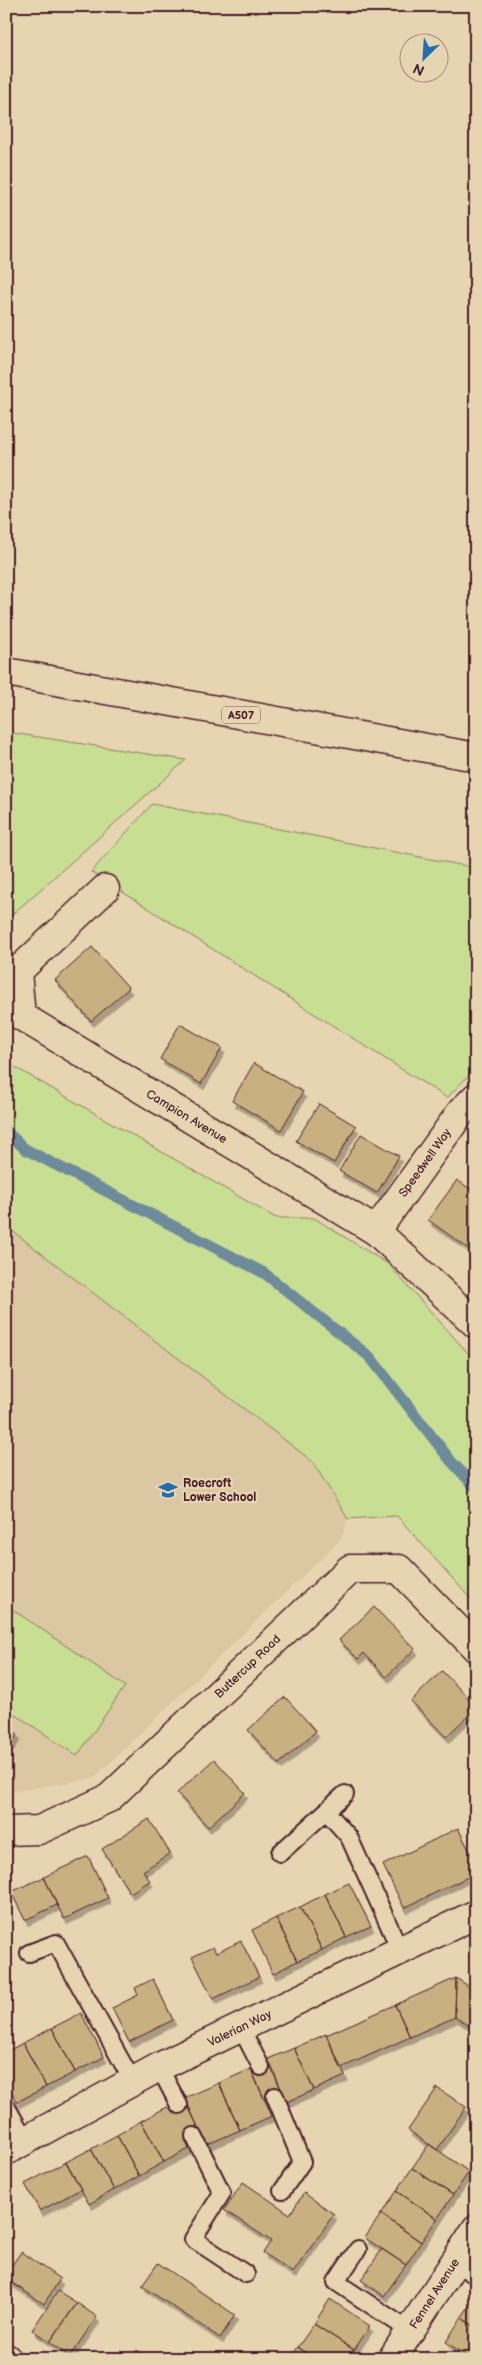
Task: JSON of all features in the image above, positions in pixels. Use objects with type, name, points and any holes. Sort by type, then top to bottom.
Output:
[{"type":"street","name":"A507","points":[[6,672],[476,757]]},
{"type":"street","name":"Campion Avenue","points":[[105,889],[17,972],[21,1016],[376,1231],[476,1324]]},
{"type":"street","name":"Speedwell Way","points":[[376,1231],[461,1112],[476,1097]]},
{"type":"street","name":"Buttercup Road","points":[[6,1831],[39,1830],[109,1798],[350,1569],[399,1569],[476,1648]]},
{"type":"street","name":"Valerian Way","points":[[16,2146],[159,2067],[476,1914]]},
{"type":"street","name":"Fennel Avenue","points":[[392,2359],[410,2331],[465,2269],[476,2229]]},
{"type":"lane","points":[[280,1852],[345,1794]]},
{"type":"lane","points":[[327,1812],[349,1837],[400,1950]]},
{"type":"lane","points":[[29,1954],[56,1943],[133,2082]]},
{"type":"lane","points":[[242,2028],[261,2067]]},
{"type":"lane","points":[[159,2067],[179,2105]]},
{"type":"lane","points":[[275,2096],[302,2162],[282,2191]]},
{"type":"lane","points":[[6,2106],[16,2146]]},
{"type":"lane","points":[[194,2136],[222,2194],[192,2239],[246,2274]]},
{"type":"lane","points":[[358,2249],[336,2282],[410,2331]]},
{"type":"shaded area","name":"Roecroft Lower School","points":[[6,1226],[312,1461],[348,1519],[341,1539],[94,1778],[10,1792],[6,1791]]},
{"type":"green space","points":[[6,732],[186,760],[6,920]]},
{"type":"green space","points":[[152,804],[476,868],[476,1068],[447,1098],[91,872]]},
{"type":"green space","points":[[6,1062],[276,1218],[314,1218],[388,1264],[476,1362],[476,1605],[397,1516],[348,1519],[312,1461],[6,1226]]},
{"type":"green space","points":[[6,1605],[125,1686],[77,1756],[6,1708]]},
{"type":"building","points":[[92,947],[129,988],[91,1021],[55,980]]},
{"type":"building","points":[[180,1024],[222,1048],[201,1084],[160,1059]]},
{"type":"building","points":[[254,1063],[303,1092],[281,1130],[232,1101]]},
{"type":"building","points":[[319,1104],[356,1126],[334,1163],[296,1141]]},
{"type":"building","points":[[361,1134],[399,1156],[377,1193],[339,1171]]},
{"type":"building","points":[[457,1180],[476,1193],[476,1240],[469,1249],[428,1220]]},
{"type":"building","points":[[476,1272],[476,1287],[469,1279]]},
{"type":"building","points":[[374,1607],[415,1649],[386,1677],[364,1653],[358,1659],[339,1640]]},
{"type":"building","points":[[442,1671],[476,1706],[446,1737],[411,1701]]},
{"type":"building","points":[[285,1697],[316,1731],[279,1764],[248,1730]]},
{"type":"building","points":[[6,1726],[18,1734],[6,1751]]},
{"type":"building","points":[[214,1759],[245,1793],[208,1827],[177,1793]]},
{"type":"building","points":[[149,1819],[170,1853],[143,1871],[150,1881],[130,1893],[102,1849]]},
{"type":"building","points":[[458,1828],[476,1864],[476,1873],[404,1908],[383,1865]]},
{"type":"building","points":[[88,1856],[108,1898],[64,1919],[44,1877]]},
{"type":"building","points":[[44,1877],[57,1905],[25,1920],[11,1892]]},
{"type":"building","points":[[349,1883],[371,1926],[346,1937],[325,1894]]},
{"type":"building","points":[[325,1894],[346,1937],[322,1950],[300,1907]]},
{"type":"building","points":[[300,1907],[322,1950],[297,1961],[276,1918]]},
{"type":"building","points":[[276,1918],[297,1961],[273,1974],[252,1930]]},
{"type":"building","points":[[241,1941],[259,1977],[213,1999],[192,1957],[213,1947],[216,1953]]},
{"type":"building","points":[[456,1978],[476,1991],[476,2031],[455,2017]]},
{"type":"building","points":[[456,1978],[455,2017],[410,2037],[395,2005]]},
{"type":"building","points":[[153,1979],[173,2020],[129,2042],[112,2008],[138,1995],[135,1988]]},
{"type":"building","points":[[395,2005],[410,2037],[341,2068],[326,2035]]},
{"type":"building","points":[[81,2013],[104,2057],[75,2072],[52,2028]]},
{"type":"building","points":[[52,2028],[75,2072],[46,2087],[23,2043]]},
{"type":"building","points":[[326,2034],[345,2076],[314,2090],[294,2048]]},
{"type":"building","points":[[23,2043],[46,2087],[17,2102],[6,2081],[6,2052]]},
{"type":"building","points":[[294,2048],[314,2090],[287,2102],[268,2059]]},
{"type":"building","points":[[269,2064],[283,2093],[265,2101],[252,2072]]},
{"type":"building","points":[[251,2069],[272,2116],[240,2130],[219,2083]]},
{"type":"building","points":[[219,2083],[240,2130],[206,2145],[185,2098]]},
{"type":"building","points":[[437,2088],[466,2107],[437,2150],[408,2130]]},
{"type":"building","points":[[186,2102],[201,2133],[185,2140],[189,2149],[164,2162],[141,2121],[167,2107],[169,2109]]},
{"type":"building","points":[[141,2121],[164,2162],[139,2176],[117,2135]]},
{"type":"building","points":[[117,2135],[139,2176],[114,2190],[91,2149]]},
{"type":"building","points":[[429,2144],[469,2172],[453,2195],[412,2168]]},
{"type":"building","points":[[91,2149],[114,2190],[89,2204],[66,2162]]},
{"type":"building","points":[[66,2162],[81,2189],[40,2211],[25,2184]]},
{"type":"building","points":[[412,2168],[453,2195],[437,2219],[397,2191]]},
{"type":"building","points":[[243,2182],[290,2214],[304,2193],[334,2214],[293,2273],[263,2253],[271,2241],[224,2210]]},
{"type":"building","points":[[397,2191],[437,2219],[421,2242],[381,2214]]},
{"type":"building","points":[[381,2214],[421,2242],[406,2265],[365,2238]]},
{"type":"building","points":[[382,2249],[406,2265],[384,2296],[361,2280]]},
{"type":"building","points":[[21,2252],[60,2279],[44,2304],[6,2279],[6,2274]]},
{"type":"building","points":[[158,2263],[235,2315],[220,2338],[142,2286]]},
{"type":"building","points":[[58,2291],[77,2303],[50,2342],[32,2330]]},
{"type":"building","points":[[476,2296],[476,2327],[461,2318]]},
{"type":"building","points":[[330,2299],[370,2326],[354,2350],[314,2324]]},
{"type":"building","points":[[77,2303],[97,2317],[70,2356],[50,2342]]},
{"type":"building","points":[[461,2318],[476,2327],[476,2359],[471,2359],[446,2342]]},
{"type":"building","points":[[314,2324],[354,2350],[348,2359],[315,2359],[298,2347]]},
{"type":"building","points":[[298,2347],[315,2359],[290,2359]]},
{"type":"building","points":[[137,2350],[150,2359],[131,2359]]},
{"type":"waterway","points":[[6,1131],[25,1149],[264,1273],[370,1357],[451,1461],[476,1488]]},
{"type":"place","name":"Roecroft Lower School","points":[[168,1490]]}]
